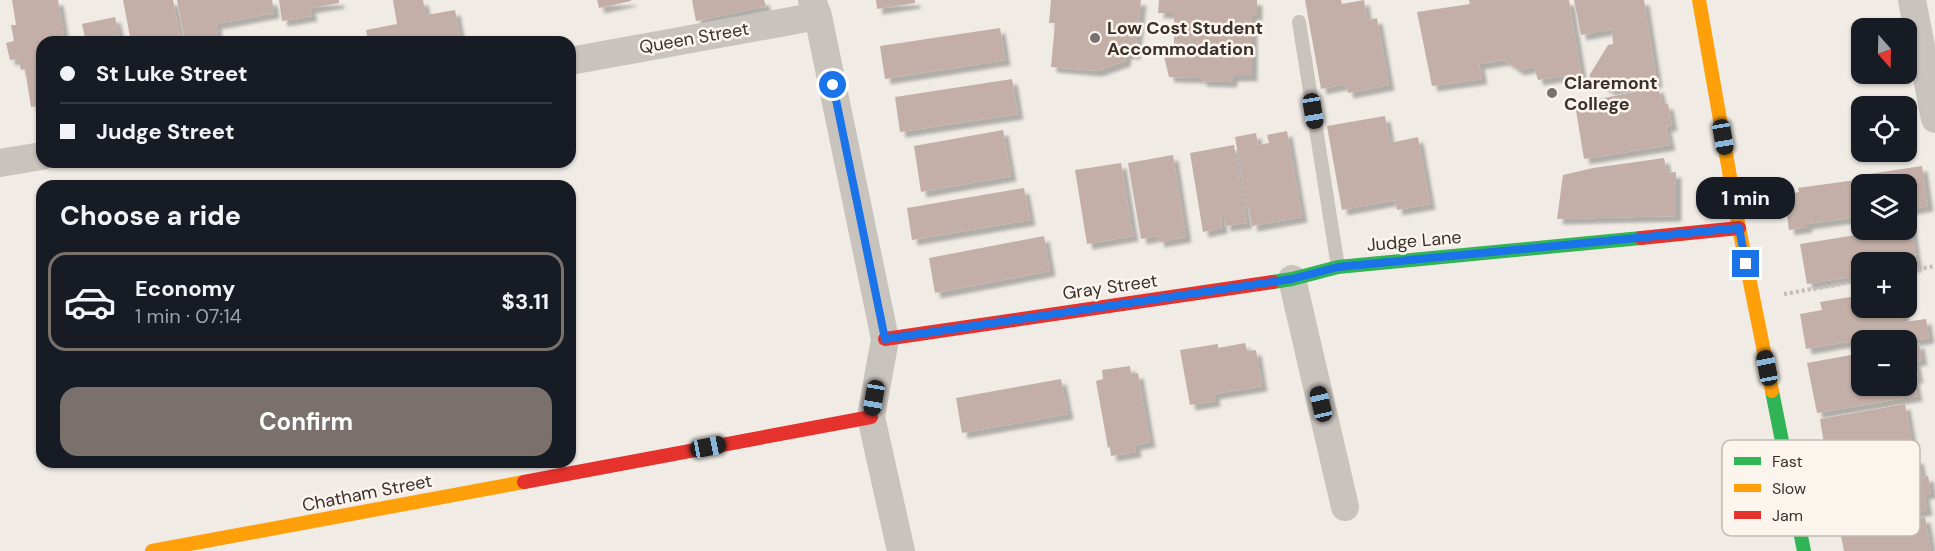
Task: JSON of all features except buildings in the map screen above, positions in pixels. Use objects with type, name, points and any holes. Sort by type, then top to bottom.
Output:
[{"type":"street","points":[[1699,0],[1739,228],[1782,440]]},
{"type":"street","points":[[1912,0],[1935,119]]},
{"type":"street","points":[[815,8],[885,339],[871,417],[901,551]]},
{"type":"street","name":"Queen Street","points":[[576,60],[815,8]]},
{"type":"street","points":[[0,164],[36,157]]},
{"type":"street","name":"Judge Lane","points":[[1338,267],[1739,228]]},
{"type":"street","name":"Gray Street","points":[[885,339],[1292,279],[1338,267]]},
{"type":"street","points":[[1292,279],[1345,507]]},
{"type":"street","name":"Chatham Street","points":[[152,551],[871,417]]},
{"type":"street","points":[[1801,536],[1804,551]]},
{"type":"lane","points":[[1299,22],[1338,267]]},
{"type":"path","points":[[1917,269],[1935,266]]},
{"type":"path","points":[[1754,300],[1851,282]]},
{"type":"traffic: fast","points":[[1273,282],[1338,267],[1641,238]]},
{"type":"traffic: fast","points":[[1772,391],[1782,440]]},
{"type":"traffic: fast","points":[[1801,536],[1804,551]]},
{"type":"traffic: slow","points":[[1699,0],[1739,228],[1772,391]]},
{"type":"traffic: slow","points":[[152,551],[524,482]]},
{"type":"traffic: jam","points":[[1641,238],[1739,228]]},
{"type":"traffic: jam","points":[[885,339],[1273,282]]},
{"type":"traffic: jam","points":[[524,482],[871,417]]},
{"type":"place","name":"Low Cost Student Accommodation","points":[[1095,38]]},
{"type":"place","name":"Claremont College","points":[[1552,93]]},
{"type":"route","points":[[833,85],[885,339],[1292,279],[1338,267],[1739,228],[1746,264]]}]
